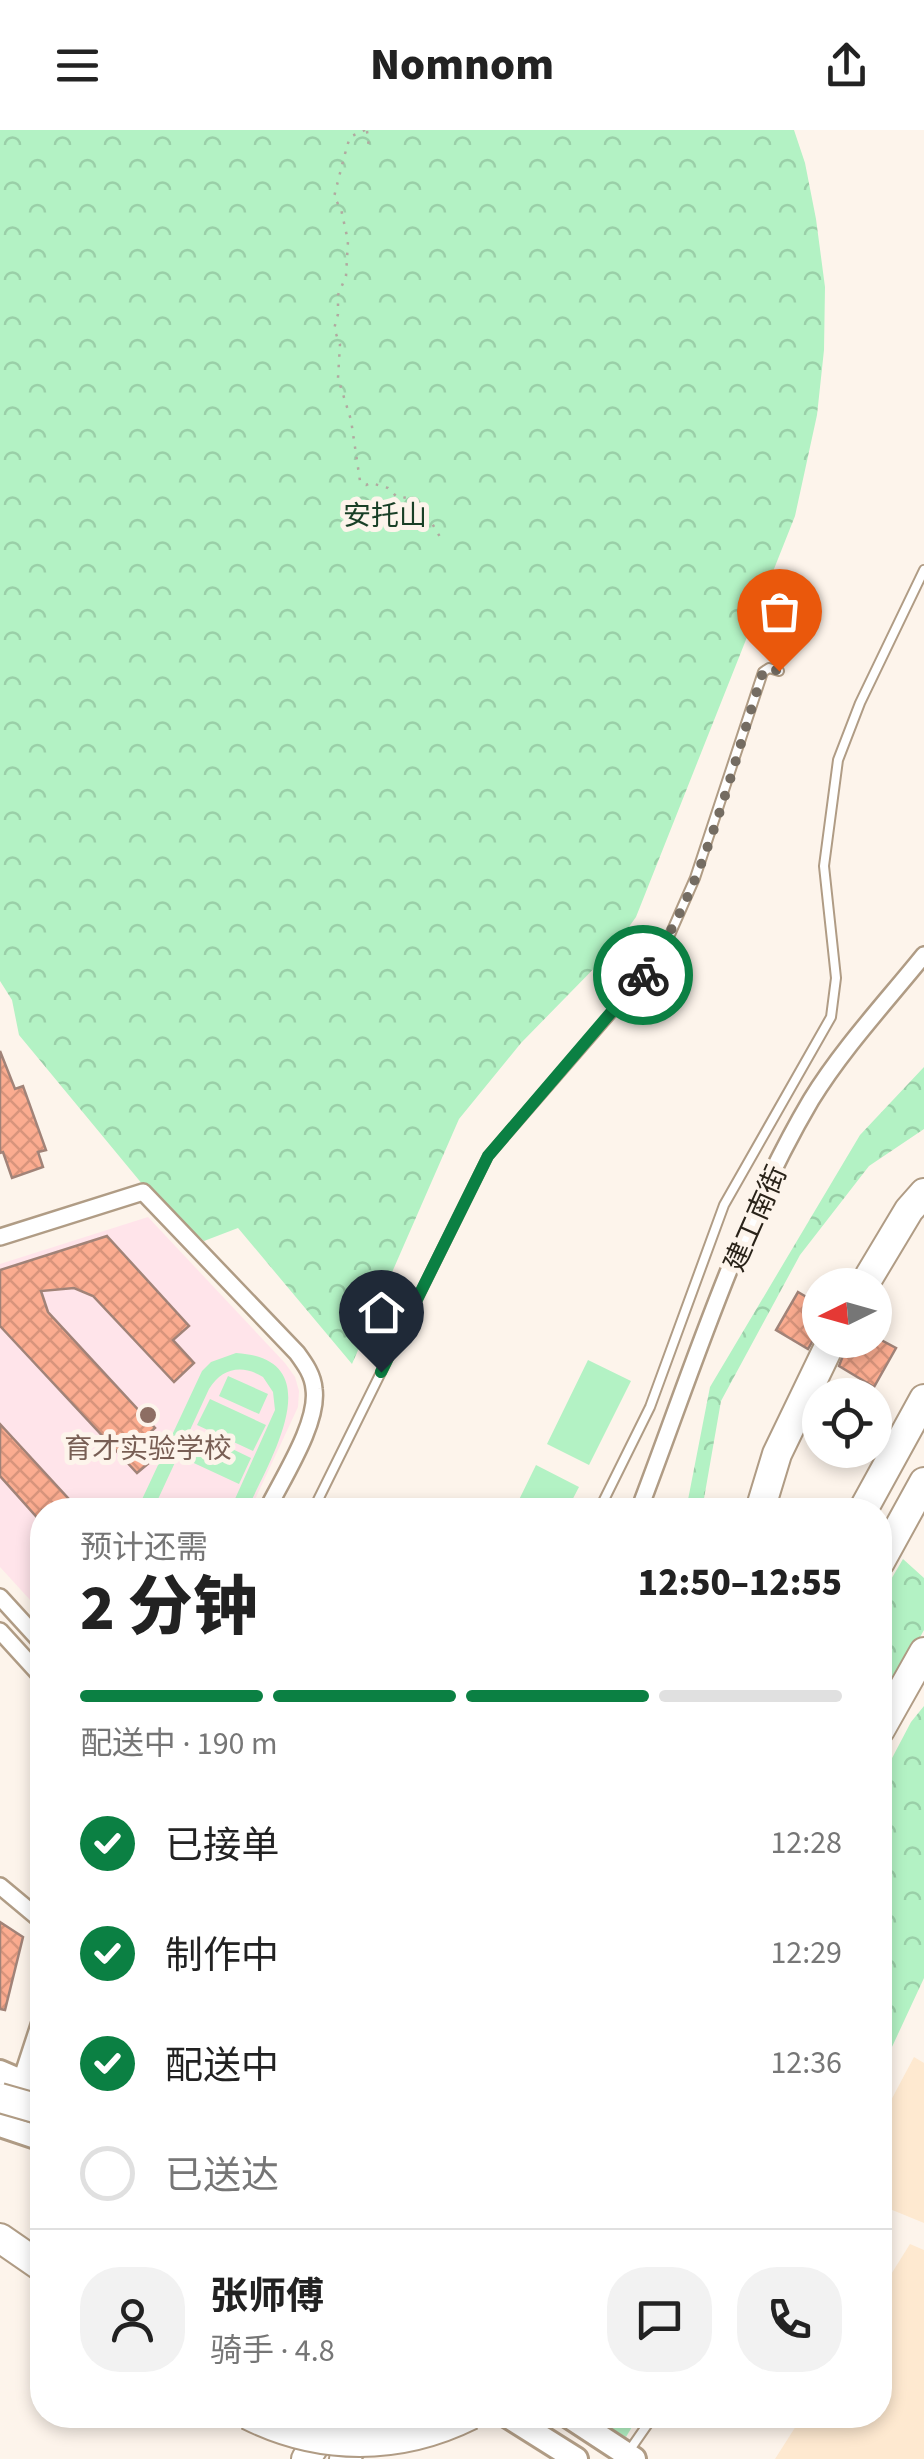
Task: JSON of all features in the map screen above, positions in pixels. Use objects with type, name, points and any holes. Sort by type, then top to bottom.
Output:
[{"type":"highway","points":[[874,1268],[909,1210],[924,1193]]},
{"type":"highway","points":[[764,1498],[777,1454],[823,1358]]},
{"type":"highway","points":[[870,1498],[924,1399]]},
{"type":"highway","points":[[892,1540],[924,1482]]},
{"type":"highway","points":[[892,1709],[924,1652]]},
{"type":"highway","points":[[0,2238],[30,2259]]},
{"type":"highway","points":[[281,2428],[306,2438],[345,2443],[386,2442],[440,2428]]},
{"type":"highway","points":[[306,2459],[326,2428]]},
{"type":"highway","points":[[344,2459],[365,2428]]},
{"type":"main road","points":[[0,2125],[30,2135]]},
{"type":"main road","points":[[527,2428],[576,2459]]},
{"type":"main road","points":[[587,2428],[630,2457]]},
{"type":"street","name":"建工南街","points":[[644,1498],[760,1202],[812,1100],[924,955]]},
{"type":"street","points":[[0,1237],[143,1192],[308,1370],[314,1410],[273,1498]]},
{"type":"street","points":[[3,1606],[30,1632]]},
{"type":"street","points":[[0,1631],[30,1664]]},
{"type":"street","points":[[0,1886],[30,1911]]},
{"type":"street","points":[[16,2085],[30,2048]]},
{"type":"lane","points":[[605,1498],[650,1407],[724,1205],[831,1017],[836,978],[824,866],[838,760],[860,704],[924,570]]},
{"type":"lane","points":[[320,1498],[488,1156],[632,989],[668,937],[695,878],[763,672],[769,668],[779,671]]},
{"type":"lane","points":[[848,698],[860,704]]},
{"type":"lane","points":[[630,2457],[647,2428]]},
{"type":"path","points":[[369,148],[366,130],[351,136],[334,197],[341,209],[348,241],[346,276],[338,295],[334,329],[340,344],[338,378],[360,481],[412,499],[443,542]]},
{"type":"shaded area","name":"育才实验学校","points":[[148,1217],[295,1377],[298,1407],[256,1498],[30,1498],[30,1600],[0,1567],[0,1264]]},
{"type":"shaded area","points":[[914,2057],[924,2063],[924,2223],[892,2210],[892,2098]]},
{"type":"shaded area","points":[[910,2244],[924,2250],[924,2459],[775,2459],[795,2428],[892,2428],[892,2273]]},
{"type":"green space","name":"安托山","points":[[0,130],[794,130],[805,163],[825,287],[824,350],[817,415],[795,516],[636,917],[613,949],[521,1043],[459,1119],[352,1364],[238,1228],[204,1241],[143,1185],[19,1035],[12,1000],[0,981]]},
{"type":"green space","points":[[924,1067],[924,1129],[869,1166],[800,1255],[721,1401],[704,1498],[688,1498],[710,1387],[860,1135]]},
{"type":"green space","points":[[236,1353],[265,1360],[282,1373],[288,1393],[286,1416],[253,1498],[235,1498],[275,1410],[273,1392],[263,1377],[248,1370],[233,1370],[220,1376],[209,1389],[159,1498],[143,1498],[202,1371],[211,1362]]},
{"type":"green space","points":[[588,1360],[631,1381],[589,1465],[547,1444]]},
{"type":"green space","points":[[228,1376],[268,1394],[259,1414],[219,1396]]},
{"type":"green space","points":[[210,1399],[266,1425],[253,1451],[197,1425]]},
{"type":"green space","points":[[195,1431],[251,1458],[239,1484],[183,1458]]},
{"type":"green space","points":[[536,1465],[579,1487],[573,1498],[520,1498]]},
{"type":"green space","points":[[903,1559],[924,1578],[924,1630],[892,1688],[892,1578]]},
{"type":"green space","points":[[924,1706],[924,1978],[892,2047],[892,1758]]},
{"type":"green space","points":[[611,2428],[631,2428],[626,2437]]},
{"type":"building","points":[[0,1051],[15,1089],[23,1086],[46,1150],[38,1152],[43,1167],[12,1178],[3,1152],[0,1153]]},
{"type":"building","points":[[107,1236],[189,1326],[173,1340],[194,1363],[174,1382],[93,1296],[74,1288],[41,1291],[48,1312],[155,1428],[134,1447],[149,1463],[137,1473],[0,1326],[0,1270]]},
{"type":"building","points":[[798,1292],[802,1294],[802,1345],[776,1330]]},
{"type":"building","points":[[842,1358],[890,1358],[879,1378],[859,1378],[839,1366]]},
{"type":"building","points":[[0,1424],[68,1498],[30,1498],[30,1510],[0,1476]]},
{"type":"building","points":[[0,1922],[23,1937],[5,2010],[0,2009]]},
{"type":"way so far","points":[[643,975],[668,937],[695,878],[763,672],[769,668],[779,671]]},
{"type":"place","name":"育才实验学校","points":[[148,1415]]},
{"type":"route","points":[[381,1372],[488,1156],[643,975]]}]
